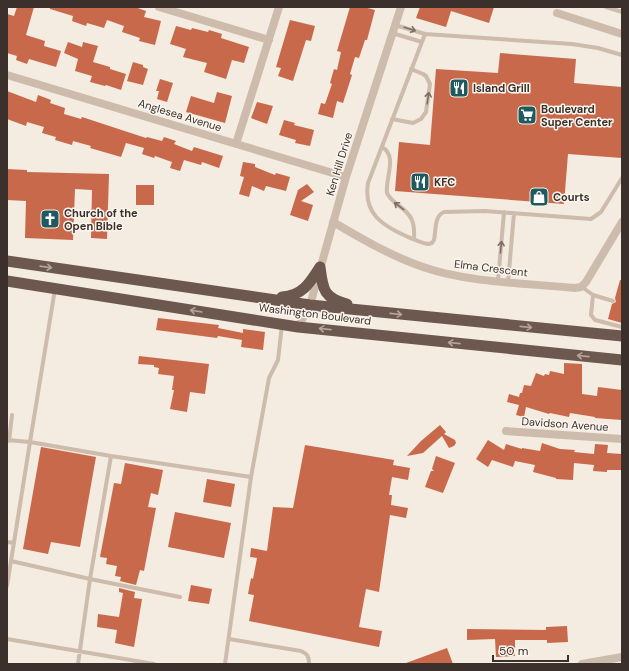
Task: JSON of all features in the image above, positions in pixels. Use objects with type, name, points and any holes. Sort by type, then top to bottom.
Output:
[{"type":"highway","name":"Washington Boulevard","points":[[7,261],[310,305],[368,312],[622,336]]},
{"type":"highway","points":[[249,296],[265,295],[283,297],[299,293],[320,267]]},
{"type":"highway","points":[[320,267],[322,284],[332,299],[368,312]]},
{"type":"highway","name":"Washington Boulevard","points":[[7,281],[298,327],[622,360]]},
{"type":"street","points":[[159,7],[269,40]]},
{"type":"street","points":[[236,144],[279,7]]},
{"type":"street","name":"Ken Hill Drive","points":[[298,327],[310,305],[346,177],[400,7]]},
{"type":"street","points":[[557,13],[622,34]]},
{"type":"street","name":"Anglesea Avenue","points":[[7,75],[346,177]]},
{"type":"street","name":"Elma Crescent","points":[[333,222],[388,253],[424,267],[460,276],[498,281],[575,288],[581,286]]},
{"type":"street","points":[[581,286],[586,282],[622,222]]},
{"type":"street","name":"Davidson Avenue","points":[[506,431],[622,439]]},
{"type":"street","points":[[582,664],[622,657]]},
{"type":"lane","points":[[606,7],[622,12]]},
{"type":"lane","points":[[393,29],[425,34],[572,44],[598,48],[622,55]]},
{"type":"lane","points":[[393,29],[422,42]]},
{"type":"lane","points":[[425,34],[368,183],[366,196],[370,210],[385,226],[426,244],[432,243],[434,240],[437,218],[442,212],[485,211],[591,219],[601,212],[622,178]]},
{"type":"lane","points":[[392,119],[413,122],[421,119],[426,112],[430,84],[426,76],[411,69]]},
{"type":"lane","points":[[382,147],[387,150],[390,157],[387,193],[390,198],[405,210],[412,219],[414,239]]},
{"type":"lane","points":[[498,281],[504,212]]},
{"type":"lane","points":[[508,282],[514,213]]},
{"type":"lane","points":[[581,286],[593,295],[613,302]]},
{"type":"lane","points":[[7,586],[55,288]]},
{"type":"lane","points":[[593,295],[591,315],[595,320],[622,327]]},
{"type":"lane","points":[[225,664],[251,477],[269,378],[278,360],[282,324]]},
{"type":"lane","points":[[12,415],[8,440],[30,442],[251,477]]},
{"type":"lane","points":[[78,664],[90,579],[111,456]]},
{"type":"lane","points":[[7,542],[14,543]]},
{"type":"lane","points":[[11,561],[180,597]]},
{"type":"lane","points":[[229,639],[301,651],[309,657],[309,664]]},
{"type":"lane","points":[[7,640],[154,664]]},
{"type":"building","points":[[17,7],[34,7],[26,35],[45,41],[44,46],[61,51],[56,67],[29,59],[27,64],[16,60],[17,56],[7,53],[7,14],[14,16]]},
{"type":"building","points":[[50,7],[135,7],[146,11],[144,17],[161,21],[155,45],[139,41],[140,38],[122,32],[124,26],[107,20],[104,28],[87,23],[86,26],[72,21],[73,16],[50,9]]},
{"type":"building","points":[[350,7],[364,7],[375,10],[367,40],[365,40],[359,58],[355,57],[350,74],[352,75],[343,103],[337,101],[333,118],[318,114],[321,103],[325,104],[332,84],[330,83],[334,69],[337,70],[341,52],[337,51]]},
{"type":"building","points":[[420,7],[494,7],[489,23],[451,11],[446,27],[416,18]]},
{"type":"building","points":[[290,20],[315,26],[311,41],[306,40],[293,81],[278,76],[281,68],[276,67]]},
{"type":"building","points":[[176,26],[191,30],[192,28],[208,32],[209,30],[222,34],[221,38],[249,47],[244,63],[232,60],[226,79],[204,72],[207,63],[183,57],[186,49],[170,44]]},
{"type":"building","points":[[68,42],[82,47],[83,42],[98,46],[93,62],[126,74],[121,90],[90,82],[92,76],[75,71],[78,59],[64,53]]},
{"type":"building","name":"Boulevard Super Center","points":[[500,53],[576,59],[574,83],[622,87],[622,158],[568,154],[564,204],[395,191],[399,142],[430,145],[436,69],[498,73]]},
{"type":"building","points":[[133,62],[143,65],[143,67],[148,69],[143,85],[127,81]]},
{"type":"building","points":[[160,79],[173,83],[167,102],[157,99],[159,91],[156,91]]},
{"type":"building","points":[[7,91],[36,102],[38,95],[51,100],[50,103],[65,108],[64,114],[81,119],[82,117],[146,138],[162,141],[164,137],[176,141],[174,144],[192,151],[194,147],[223,156],[219,168],[202,162],[201,165],[184,160],[180,171],[170,168],[172,162],[155,156],[154,158],[142,154],[144,148],[126,143],[121,157],[90,148],[91,146],[73,141],[72,145],[55,140],[56,137],[42,133],[44,127],[27,122],[26,126],[7,119]]},
{"type":"building","points":[[217,92],[232,96],[225,123],[186,112],[191,96],[214,103]]},
{"type":"building","points":[[257,102],[273,106],[267,124],[251,118]]},
{"type":"building","points":[[284,120],[295,123],[294,125],[314,130],[310,146],[295,143],[296,140],[279,135]]},
{"type":"building","points":[[243,162],[255,164],[255,167],[275,175],[276,173],[290,177],[286,191],[266,186],[264,191],[252,186],[249,197],[239,194],[244,177],[240,176]]},
{"type":"building","points":[[7,169],[27,170],[27,172],[109,174],[107,239],[91,238],[92,190],[75,189],[73,240],[25,238],[26,201],[7,200]]},
{"type":"building","points":[[307,184],[314,192],[301,201],[313,205],[308,221],[290,215],[298,190]]},
{"type":"building","points":[[136,185],[154,185],[154,205],[136,205]]},
{"type":"building","points":[[620,280],[622,280],[622,323],[608,319],[612,304],[616,302],[615,298]]},
{"type":"building","points":[[158,318],[219,325],[218,328],[243,333],[243,329],[265,332],[263,350],[241,347],[242,340],[218,336],[217,338],[156,330]]},
{"type":"building","points":[[139,356],[209,364],[205,394],[190,392],[187,412],[170,409],[174,390],[172,390],[174,376],[158,374],[159,368],[154,367],[154,365],[138,364]]},
{"type":"building","points":[[564,363],[582,364],[582,394],[597,396],[598,387],[622,390],[622,420],[595,418],[570,413],[569,417],[549,414],[526,407],[524,417],[516,415],[519,405],[507,402],[509,394],[519,397],[520,393],[522,393],[524,385],[531,386],[536,373],[544,376],[545,374],[549,375],[550,371],[564,374]]},
{"type":"building","points":[[440,425],[446,432],[444,434],[455,440],[456,443],[454,446],[449,448],[442,436],[423,453],[407,456],[421,441]]},
{"type":"building","points":[[488,440],[504,450],[506,444],[522,449],[540,451],[542,443],[560,449],[575,450],[574,452],[594,454],[595,444],[608,445],[607,453],[622,454],[622,470],[607,470],[607,472],[593,471],[594,465],[574,463],[573,480],[556,479],[533,472],[535,465],[515,461],[513,467],[492,460],[488,467],[476,459]]},
{"type":"building","points":[[305,445],[394,460],[393,465],[410,468],[408,480],[392,477],[389,495],[392,495],[391,505],[408,508],[406,518],[390,515],[379,592],[366,589],[359,627],[382,631],[379,647],[249,621],[254,595],[248,594],[251,578],[253,579],[257,558],[250,557],[251,548],[267,551],[273,507],[293,508]]},
{"type":"building","points":[[41,447],[96,457],[80,547],[51,542],[48,554],[23,549]]},
{"type":"building","points":[[436,456],[455,463],[443,493],[425,487],[431,471],[434,471],[432,469]]},
{"type":"building","points":[[125,463],[163,470],[158,495],[151,493],[148,507],[156,508],[144,571],[140,570],[136,585],[120,581],[121,577],[115,576],[117,566],[106,564],[107,558],[100,557],[114,483],[121,484]]},
{"type":"building","points":[[207,479],[235,484],[231,507],[203,502]]},
{"type":"building","points":[[175,512],[231,523],[224,558],[168,547]]},
{"type":"building","points":[[191,585],[212,589],[209,604],[188,601]]},
{"type":"building","points":[[119,588],[135,592],[134,598],[142,599],[134,647],[115,643],[117,630],[97,627],[98,614],[119,617],[123,593],[119,592]]},
{"type":"building","points":[[567,626],[568,642],[547,643],[547,640],[515,640],[515,656],[496,657],[495,639],[467,640],[467,629],[546,630],[546,627]]},
{"type":"building","points":[[447,648],[453,664],[406,663]]},
{"type":"place","name":"Island Grill","points":[[459,88]]},
{"type":"place","name":"Boulevard Super Center","points":[[527,115]]},
{"type":"place","name":"KFC","points":[[420,182]]},
{"type":"place","name":"Courts","points":[[539,197]]},
{"type":"place","name":"Church of the Open Bible","points":[[50,219]]}]
